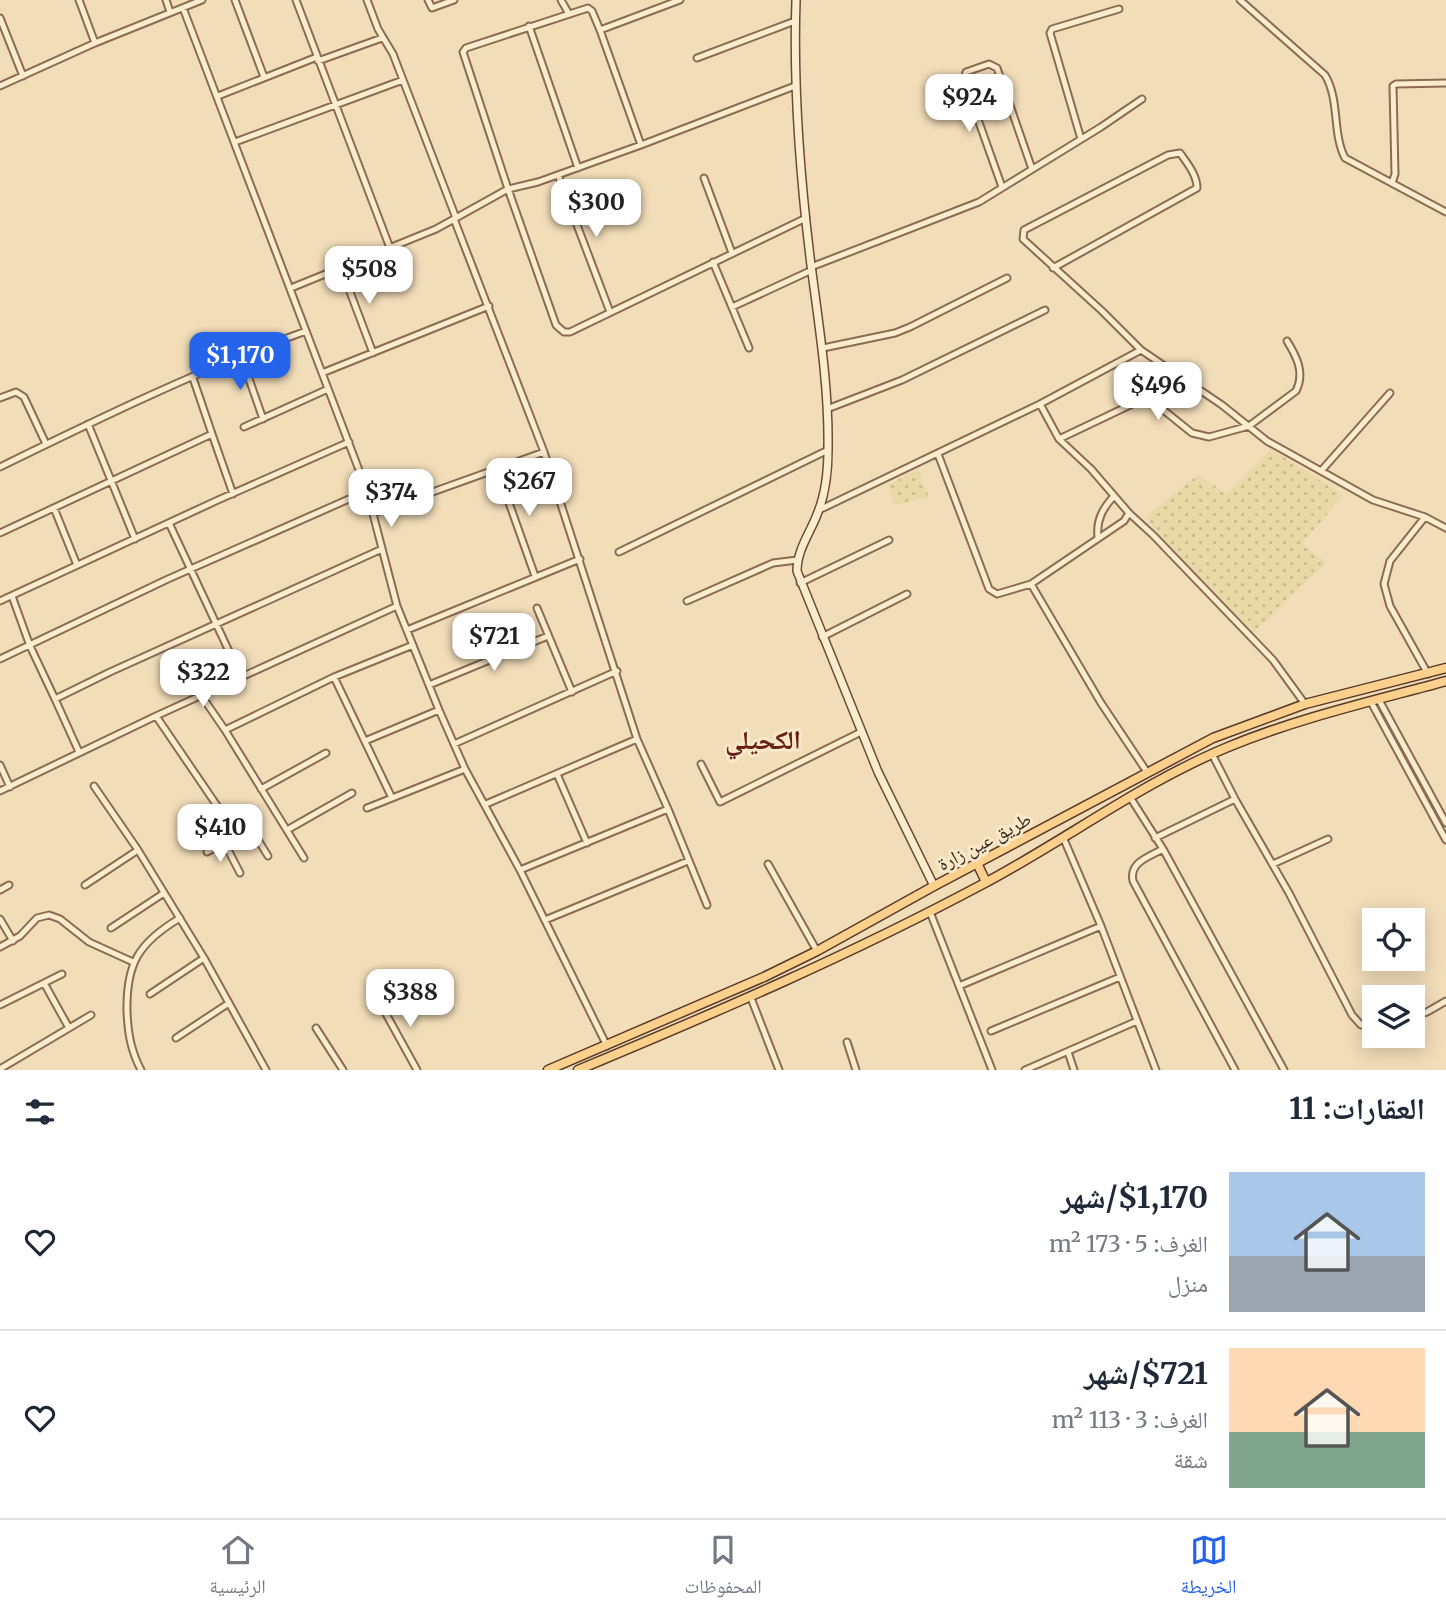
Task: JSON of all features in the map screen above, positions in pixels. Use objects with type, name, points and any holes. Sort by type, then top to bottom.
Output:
[{"type":"main road","name":"طريق عين زارة","points":[[548,1070],[817,951],[1147,772],[1234,729],[1306,704],[1446,668]]},
{"type":"main road","name":"طريق عين زارة","points":[[578,1070],[751,998],[894,930],[986,882],[1130,797],[1212,754],[1288,725],[1446,681]]},
{"type":"main road","points":[[977,863],[986,882]]},
{"type":"main road","points":[[884,914],[894,930]]},
{"type":"street","points":[[79,0],[95,43]]},
{"type":"street","points":[[166,0],[170,12]]},
{"type":"street","points":[[0,86],[95,43],[202,0]]},
{"type":"street","points":[[235,0],[264,77]]},
{"type":"street","points":[[296,0],[390,248]]},
{"type":"street","points":[[367,0],[382,38],[393,54],[544,452],[638,739],[707,905]]},
{"type":"street","points":[[428,0],[432,8],[454,0]]},
{"type":"street","points":[[561,0],[569,14]]},
{"type":"street","points":[[600,30],[680,0]]},
{"type":"street","points":[[796,0],[795,86],[806,218],[823,348],[828,450],[827,473],[819,510],[797,560],[797,571],[861,732],[934,886]]},
{"type":"street","points":[[1240,0],[1325,75],[1332,92],[1340,145],[1345,158],[1446,212]]},
{"type":"street","points":[[183,8],[367,491],[397,606],[439,710],[466,769],[520,870],[607,1046]]},
{"type":"street","points":[[641,145],[600,30],[588,8],[466,48],[463,52],[508,189],[559,330],[570,332],[806,218]]},
{"type":"street","points":[[1082,139],[1050,33],[1052,29],[1118,9]]},
{"type":"street","points":[[0,19],[23,76]]},
{"type":"street","points":[[697,58],[795,21]]},
{"type":"street","points":[[529,26],[578,168]]},
{"type":"street","points":[[218,96],[264,77],[382,38]]},
{"type":"street","points":[[1002,187],[964,80],[966,72],[989,64],[997,68],[1032,169]]},
{"type":"street","points":[[235,142],[403,80]]},
{"type":"street","points":[[1392,183],[1395,174],[1393,86],[1446,83]]},
{"type":"street","points":[[291,288],[390,248],[455,218],[508,189],[578,168],[795,86]]},
{"type":"street","points":[[732,307],[812,268],[963,209],[1082,139],[1142,99]]},
{"type":"street","points":[[1054,268],[1197,188],[1191,169],[1180,153],[1168,155],[1024,230],[1023,239],[1141,350],[1222,405],[1267,442],[1373,500],[1425,517],[1446,528]]},
{"type":"street","points":[[558,175],[610,312]]},
{"type":"street","points":[[704,178],[732,253]]},
{"type":"street","points":[[713,262],[749,348]]},
{"type":"street","points":[[341,268],[373,353]]},
{"type":"street","points":[[823,348],[910,327],[1007,278]]},
{"type":"street","points":[[322,373],[489,306]]},
{"type":"street","points":[[827,409],[902,380],[1045,310]]},
{"type":"street","points":[[0,467],[88,424],[241,356],[306,331]]},
{"type":"street","points":[[1059,439],[1144,398],[1151,400],[1192,433],[1209,437],[1249,426],[1296,391],[1300,383],[1296,356],[1287,341]]},
{"type":"street","points":[[819,510],[1040,404],[1141,350]]},
{"type":"street","points":[[241,356],[263,419]]},
{"type":"street","points":[[193,378],[233,494]]},
{"type":"street","points":[[244,427],[328,389]]},
{"type":"street","points":[[0,398],[16,392],[24,397],[46,444]]},
{"type":"street","points":[[1321,471],[1390,393]]},
{"type":"street","points":[[1040,404],[1059,439],[1091,469],[1129,513],[1273,660],[1306,704]]},
{"type":"street","points":[[88,424],[135,539]]},
{"type":"street","points":[[0,533],[212,434]]},
{"type":"street","points":[[0,601],[349,442]]},
{"type":"street","points":[[619,552],[828,450]]},
{"type":"street","points":[[374,513],[544,452]]},
{"type":"street","points":[[938,454],[989,589],[997,594],[1031,584],[1124,521],[1129,513]]},
{"type":"street","points":[[498,469],[535,576]]},
{"type":"street","points":[[0,659],[367,491]]},
{"type":"street","points":[[1098,537],[1097,528],[1103,509],[1114,496]]},
{"type":"street","points":[[54,508],[78,565]]},
{"type":"street","points":[[1425,517],[1390,561],[1384,584],[1390,606],[1429,674]]},
{"type":"street","points":[[169,523],[241,677]]},
{"type":"street","points":[[800,583],[889,540]]},
{"type":"street","points":[[55,699],[382,549]]},
{"type":"street","points":[[407,630],[580,559]]},
{"type":"street","points":[[687,601],[773,563],[797,560]]},
{"type":"street","points":[[1031,584],[1101,703],[1147,772]]},
{"type":"street","points":[[822,637],[907,594]]},
{"type":"street","points":[[12,596],[30,646],[79,752]]},
{"type":"street","points":[[0,791],[201,695],[397,606]]},
{"type":"street","points":[[537,608],[572,692]]},
{"type":"street","points":[[429,685],[548,636]]},
{"type":"street","points":[[225,730],[334,677],[413,645]]},
{"type":"street","points":[[454,744],[617,671]]},
{"type":"street","points":[[334,677],[392,798]]},
{"type":"street","points":[[201,695],[304,858]]},
{"type":"street","points":[[1375,701],[1446,823]]},
{"type":"street","points":[[1375,701],[1446,840]]},
{"type":"street","points":[[365,741],[439,710]]},
{"type":"street","points":[[156,716],[237,835]]},
{"type":"street","points":[[701,764],[720,802],[861,732]]},
{"type":"street","points":[[486,804],[638,739]]},
{"type":"street","points":[[261,789],[326,753]]},
{"type":"street","points":[[1212,754],[1273,863],[1352,1015],[1362,1025]]},
{"type":"street","points":[[0,765],[10,787]]},
{"type":"street","points":[[368,808],[466,769]]},
{"type":"street","points":[[557,774],[587,843]]},
{"type":"street","points":[[94,786],[180,918],[266,1070]]},
{"type":"street","points":[[287,830],[352,793]]},
{"type":"street","points":[[1130,797],[1163,849],[1284,1070]]},
{"type":"street","points":[[1155,838],[1235,799]]},
{"type":"street","points":[[520,870],[668,809]]},
{"type":"street","points":[[207,852],[251,830],[268,856]]},
{"type":"street","points":[[1063,837],[1101,926],[1156,1070]]},
{"type":"street","points":[[1273,863],[1328,839]]},
{"type":"street","points":[[224,842],[240,873]]},
{"type":"street","points":[[1163,849],[1136,864],[1132,878],[1235,1070]]},
{"type":"street","points":[[85,885],[138,850]]},
{"type":"street","points":[[545,920],[688,861]]},
{"type":"street","points":[[768,863],[817,951]]},
{"type":"street","points":[[0,890],[9,885]]},
{"type":"street","points":[[111,928],[164,893]]},
{"type":"street","points":[[930,912],[992,1070]]},
{"type":"street","points":[[0,947],[13,941],[33,920],[49,915],[60,919],[89,942],[134,962]]},
{"type":"street","points":[[141,1070],[128,1035],[127,988],[134,962],[154,937],[180,918]]},
{"type":"street","points":[[0,919],[13,941]]},
{"type":"street","points":[[959,986],[1101,926]]},
{"type":"street","points":[[150,994],[204,958]]},
{"type":"street","points":[[0,1005],[62,974]]},
{"type":"street","points":[[991,1031],[1120,977]]},
{"type":"street","points":[[44,983],[69,1028]]},
{"type":"street","points":[[751,998],[779,1070]]},
{"type":"street","points":[[1425,1013],[1446,1001]]},
{"type":"street","points":[[176,1038],[229,1003]]},
{"type":"street","points":[[380,1003],[417,1070]]},
{"type":"street","points":[[0,1069],[91,1016]]},
{"type":"street","points":[[1025,1070],[1137,1021]]},
{"type":"street","points":[[316,1028],[343,1070]]},
{"type":"street","points":[[847,1042],[856,1070]]},
{"type":"street","points":[[1068,1052],[1074,1070]]},
{"type":"shaded area","points":[[961,75],[968,104],[950,109],[943,81]]},
{"type":"shaded area","points":[[1271,449],[1343,495],[1302,544],[1326,563],[1252,634],[1192,576],[1145,517],[1198,475],[1227,494]]},
{"type":"shaded area","points":[[918,469],[929,497],[895,505],[888,485]]},
{"type":"district","name":"الكحيلي","points":[[763,740]]}]
